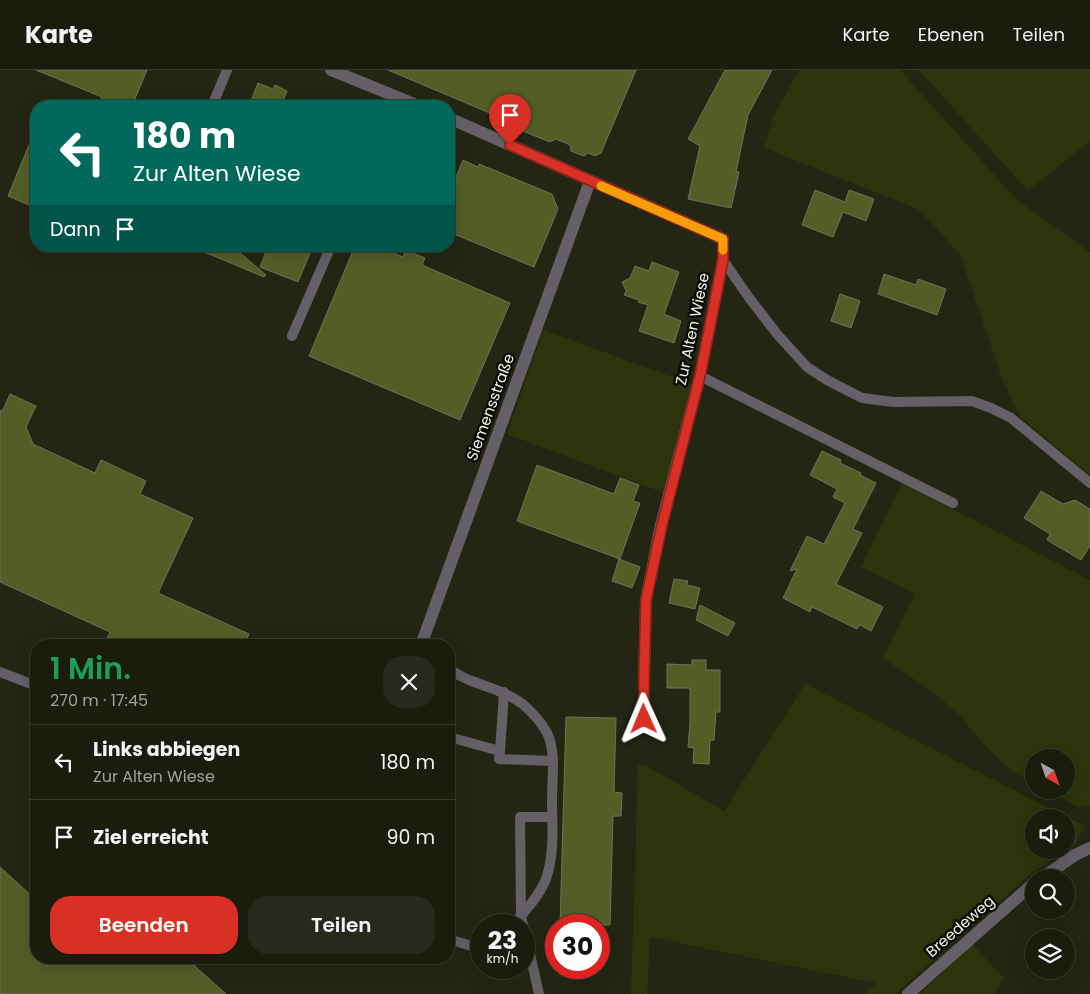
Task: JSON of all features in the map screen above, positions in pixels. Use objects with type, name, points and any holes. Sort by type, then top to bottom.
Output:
[{"type":"street","points":[[331,70],[390,100]]},
{"type":"street","name":"Zur Alten Wiese","points":[[455,121],[723,239],[723,260],[700,376],[662,525],[646,600],[644,719]]},
{"type":"street","name":"Siemensstraße","points":[[423,639],[590,181]]},
{"type":"street","points":[[1055,869],[1075,855],[1090,848]]},
{"type":"street","name":"Breedeweg","points":[[908,994],[1025,891]]},
{"type":"lane","points":[[214,100],[227,70]]},
{"type":"lane","points":[[292,336],[328,252]]},
{"type":"lane","points":[[723,260],[777,334],[807,367],[827,380],[862,398],[893,402],[972,401],[991,408],[1011,418],[1090,483]]},
{"type":"lane","points":[[700,376],[953,503]]},
{"type":"lane","points":[[0,672],[30,684]]},
{"type":"lane","points":[[455,672],[467,679],[504,692],[531,712],[544,727],[548,735],[553,760],[552,842],[549,867],[542,887],[528,914]]},
{"type":"lane","points":[[504,692],[499,759],[553,760]]},
{"type":"lane","points":[[455,739],[500,752]]},
{"type":"lane","points":[[523,914],[520,817],[552,817]]},
{"type":"lane","points":[[455,942],[470,946]]},
{"type":"lane","points":[[535,976],[539,994]]},
{"type":"green space","points":[[801,70],[900,70],[1017,200],[1090,252],[1090,475],[1020,417],[1001,376],[960,254],[918,209],[764,148],[773,117]]},
{"type":"green space","points":[[919,70],[1090,70],[1090,141],[1028,191]]},
{"type":"green space","points":[[543,330],[692,384],[664,493],[507,434]]},
{"type":"green space","points":[[902,483],[1090,580],[1090,806],[1080,808],[1064,799],[1075,799],[1075,749],[1025,749],[1025,778],[1013,772],[991,752],[960,716],[937,695],[883,658],[915,594],[861,567]]},
{"type":"green space","points":[[805,684],[1025,796],[1025,799],[1032,799],[1051,809],[1025,809],[1025,859],[1053,859],[1038,869],[1025,869],[1025,879],[895,994],[865,994],[876,983],[650,937],[647,994],[631,994],[638,765],[647,766],[724,811]]},
{"type":"green space","points":[[1075,821],[1085,826],[1075,845]]},
{"type":"green space","points":[[972,944],[1004,978],[994,994],[920,994]]},
{"type":"building","points":[[36,70],[147,70],[134,100],[101,100],[102,97]]},
{"type":"building","points":[[388,70],[636,70],[601,153],[595,156],[588,153],[584,156],[571,151],[570,145],[556,139],[550,142],[490,118],[492,114]]},
{"type":"building","points":[[725,70],[772,70],[748,115],[736,172],[739,172],[731,208],[688,199],[700,146],[688,139]]},
{"type":"building","points":[[258,83],[273,89],[275,85],[287,91],[283,100],[251,100]]},
{"type":"building","points":[[30,143],[30,205],[8,196]]},
{"type":"building","points":[[463,160],[478,167],[479,164],[552,194],[558,209],[534,267],[455,234],[455,179]]},
{"type":"building","points":[[815,190],[845,202],[849,190],[874,199],[866,221],[843,212],[833,237],[802,225]]},
{"type":"building","points":[[204,252],[239,252],[266,275],[264,277]]},
{"type":"building","points":[[266,252],[310,252],[298,282],[260,267]]},
{"type":"building","points":[[352,252],[391,252],[403,257],[405,252],[411,252],[425,258],[422,265],[510,303],[460,420],[309,356]]},
{"type":"building","points":[[652,262],[679,272],[664,314],[681,321],[674,343],[639,331],[648,305],[624,295],[626,291],[622,282],[630,278],[635,266],[649,271]]},
{"type":"building","points":[[884,274],[916,285],[918,279],[946,289],[937,315],[878,294]]},
{"type":"building","points":[[840,294],[860,301],[851,328],[831,321]]},
{"type":"building","points":[[10,394],[36,406],[26,427],[33,444],[95,473],[101,460],[146,481],[140,494],[193,518],[158,593],[249,634],[247,639],[107,639],[110,632],[0,582],[0,411],[3,410]]},
{"type":"building","points":[[822,451],[841,460],[840,463],[876,483],[853,529],[862,533],[836,584],[883,607],[871,631],[860,625],[857,629],[812,607],[810,612],[783,598],[797,569],[790,571],[807,536],[824,544],[845,503],[833,497],[837,489],[810,475]]},
{"type":"building","points":[[537,465],[614,494],[620,478],[639,485],[633,501],[640,503],[620,559],[517,521]]},
{"type":"building","points":[[1041,491],[1063,504],[1075,500],[1090,509],[1090,546],[1081,560],[1047,540],[1050,534],[1024,518]]},
{"type":"building","points":[[619,559],[640,567],[632,588],[612,581]]},
{"type":"building","points":[[674,579],[688,581],[687,585],[700,588],[695,609],[669,603]]},
{"type":"building","points":[[700,605],[735,623],[728,636],[696,620]]},
{"type":"building","points":[[692,660],[706,660],[706,670],[720,670],[720,712],[716,712],[714,740],[710,740],[709,764],[693,763],[694,748],[688,747],[690,688],[667,688],[667,664],[692,665]]},
{"type":"building","points":[[566,717],[616,718],[614,792],[622,793],[621,816],[613,816],[610,925],[610,914],[560,914]]},
{"type":"building","points":[[0,867],[30,894],[30,964],[193,964],[226,994],[0,994]]},
{"type":"slow traffic","points":[[601,186],[723,239],[723,250]]},
{"type":"route","points":[[510,145],[723,239],[723,260],[700,376],[662,525],[646,600],[644,719]]}]
